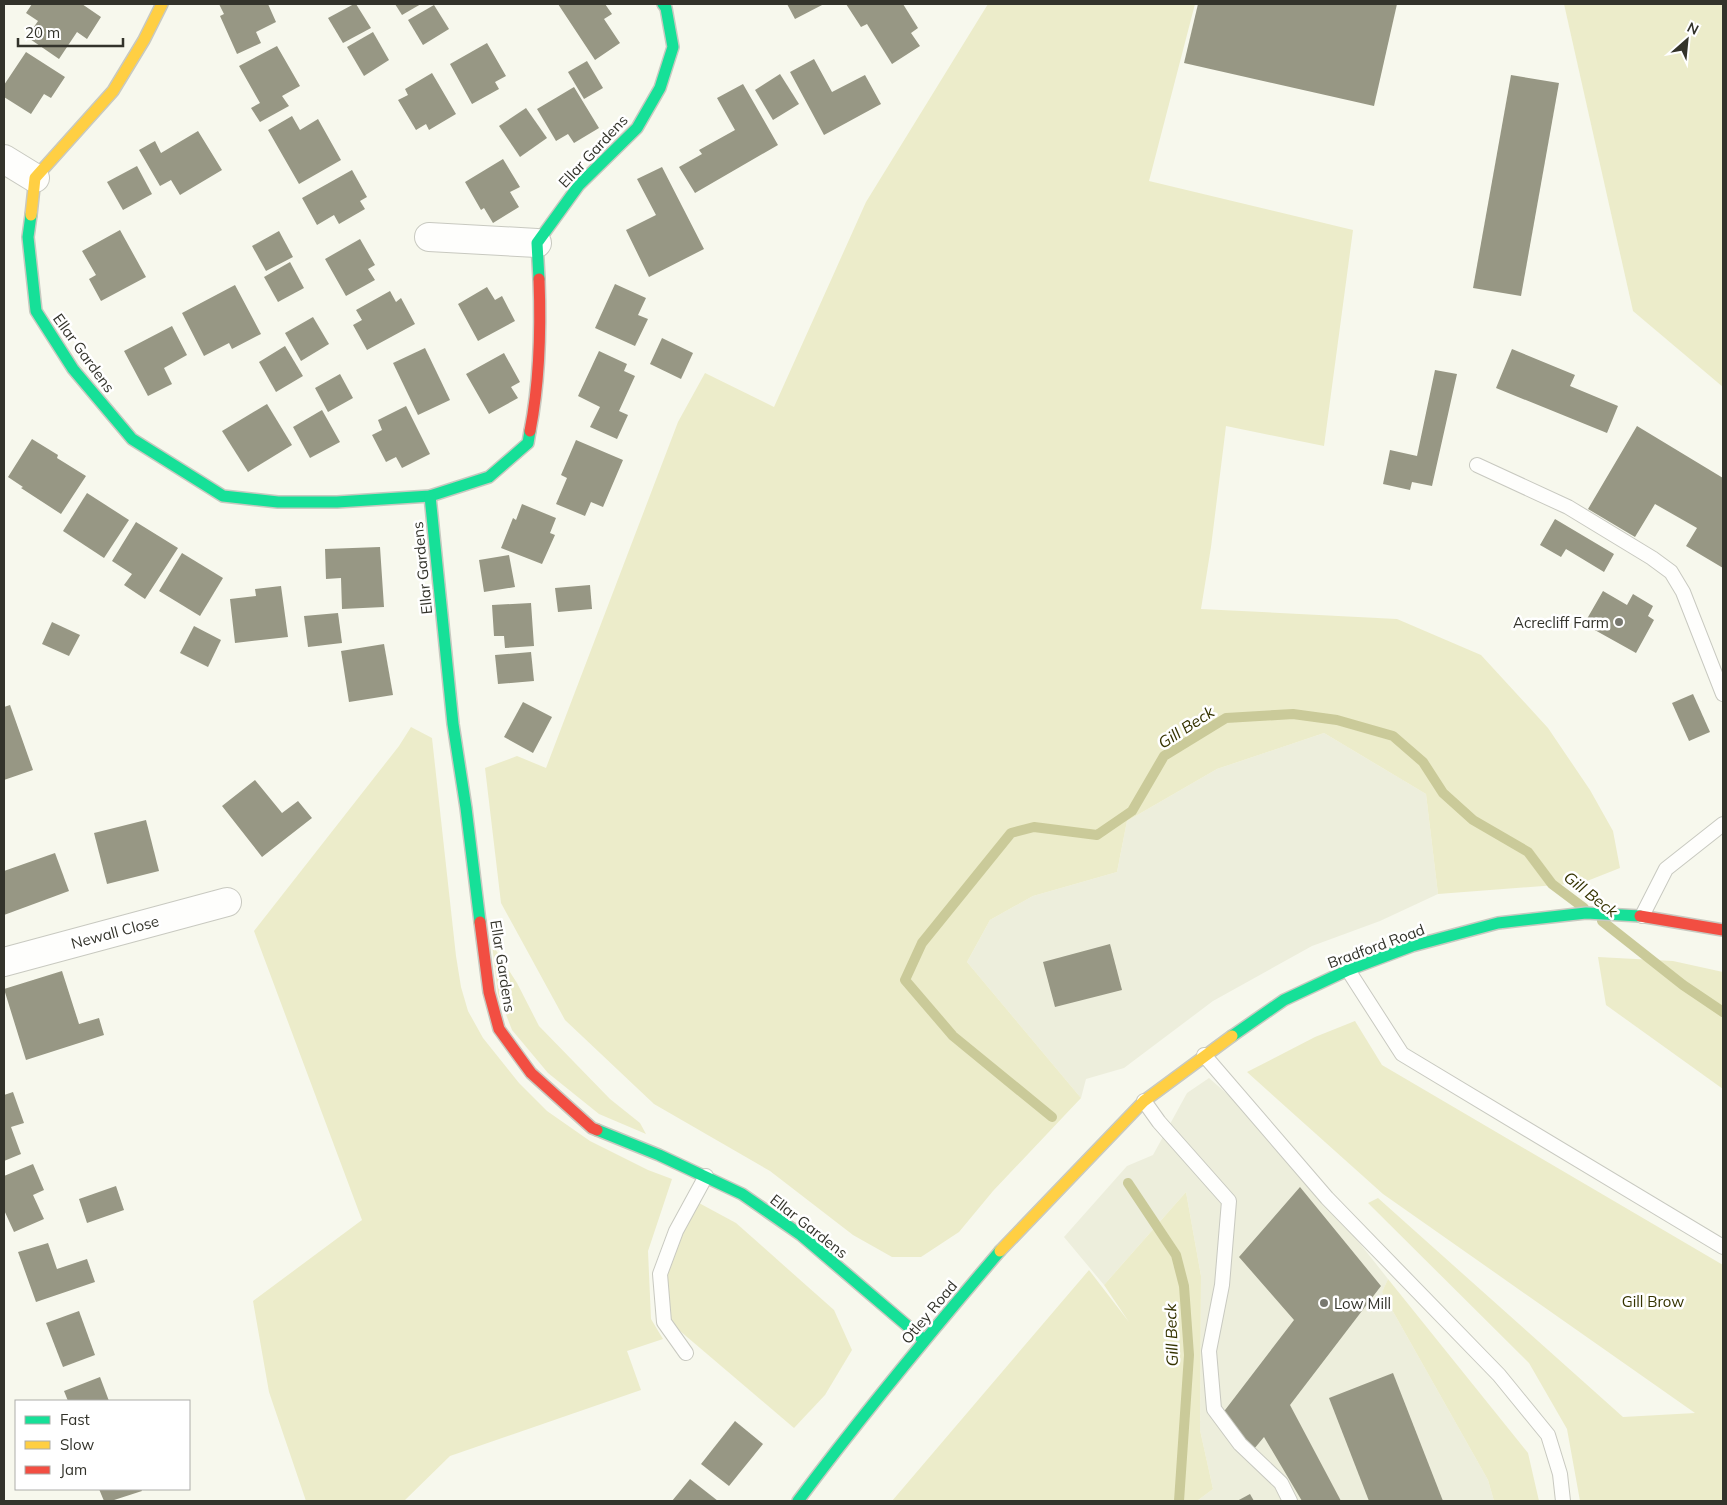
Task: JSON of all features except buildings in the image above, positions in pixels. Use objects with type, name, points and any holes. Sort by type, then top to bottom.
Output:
[{"type":"street","points":[[4,159],[34,178],[113,91],[144,40],[162,4]]},
{"type":"street","name":"Ellar Gardens","points":[[34,178],[28,237],[36,311],[74,369],[132,439],[223,496],[278,502],[337,502],[430,496],[489,477],[528,443],[537,397],[541,325],[537,244],[579,185],[638,128],[660,88],[673,47],[666,8],[663,4]]},
{"type":"street","points":[[428,237],[537,244]]},
{"type":"street","name":"Ellar Gardens","points":[[430,496],[453,724],[466,808],[489,992],[499,1029],[531,1073],[592,1128],[659,1155],[742,1194],[801,1235],[924,1340]]},
{"type":"street","name":"Newall Close","points":[[4,962],[227,902]]},
{"type":"street","name":"Bradford Road","points":[[1094,1152],[1144,1101],[1204,1054],[1284,1000],[1348,970],[1412,946],[1489,925],[1586,913],[1642,916],[1723,930]]},
{"type":"street","name":"Otley Road","points":[[798,1501],[846,1437],[924,1340],[1008,1242],[1094,1152]]},
{"type":"lane","points":[[1477,465],[1568,507],[1652,558],[1671,572],[1683,592],[1723,694]]},
{"type":"lane","points":[[1642,916],[1666,869],[1723,824]]},
{"type":"lane","points":[[1348,970],[1402,1054],[1723,1247]]},
{"type":"lane","points":[[1204,1054],[1327,1198],[1499,1375],[1548,1435],[1560,1474],[1563,1501]]},
{"type":"lane","points":[[1144,1101],[1159,1122],[1229,1201],[1222,1285],[1209,1351],[1214,1409],[1240,1444],[1281,1483],[1290,1501]]},
{"type":"lane","points":[[686,1353],[664,1322],[660,1274],[676,1230],[706,1176]]},
{"type":"shaded area","points":[[1324,733],[1426,794],[1438,894],[1380,921],[1312,946],[1213,1001],[1124,1068],[1086,1079],[1081,1098],[967,962],[990,920],[1033,896],[1117,872],[1127,821],[1217,769]]},
{"type":"shaded area","points":[[1209,1078],[1274,1135],[1388,1279],[1382,1292],[1488,1480],[1494,1501],[1197,1501],[1213,1489],[1200,1430],[1201,1276],[1186,1192],[1104,1285],[1064,1237],[1127,1166],[1153,1155],[1187,1093]]},
{"type":"green space","points":[[988,4],[1195,4],[1149,181],[1353,230],[1324,446],[1226,426],[1211,547],[1201,609],[1397,619],[1481,655],[1548,728],[1590,790],[1613,831],[1620,868],[1582,883],[1438,894],[1426,794],[1324,733],[1217,769],[1127,821],[1117,872],[1033,896],[990,920],[967,962],[1081,1098],[993,1191],[959,1232],[921,1257],[892,1257],[853,1235],[770,1171],[654,1104],[565,1020],[501,903],[485,768],[517,756],[546,768],[678,422],[705,373],[774,407],[866,202]]},
{"type":"green space","points":[[1564,4],[1723,4],[1723,387],[1633,311]]},
{"type":"green space","points":[[411,727],[432,738],[461,987],[468,1011],[483,1038],[519,1083],[547,1111],[590,1141],[648,1170],[672,1179],[648,1251],[651,1319],[663,1339],[627,1351],[641,1390],[450,1456],[404,1501],[306,1501],[269,1392],[253,1301],[362,1220],[254,931],[399,746]]},
{"type":"green space","points":[[492,944],[517,983],[539,1026],[610,1099],[640,1123],[646,1134],[599,1114],[548,1073],[512,1030],[498,994]]},
{"type":"green space","points":[[1598,957],[1673,961],[1723,972],[1723,1089],[1606,1005]]},
{"type":"green space","name":"Gill Brow","points":[[1355,1021],[1382,1065],[1723,1265],[1723,1501],[1580,1501],[1567,1429],[1529,1363],[1368,1203],[1378,1198],[1623,1417],[1695,1413],[1383,1194],[1247,1072],[1315,1037]]},
{"type":"green space","points":[[1186,1192],[1201,1276],[1200,1430],[1213,1489],[1197,1501],[892,1501],[1089,1270],[1129,1322],[1104,1285]]},
{"type":"green space","points":[[699,1203],[736,1223],[834,1310],[852,1350],[825,1395],[794,1428],[673,1325],[664,1308],[667,1265],[683,1229]]},
{"type":"green space","points":[[1388,1279],[1528,1453],[1539,1501],[1494,1501],[1488,1480],[1382,1292]]},
{"type":"waterway","name":"Gill Beck","points":[[1052,1117],[953,1036],[905,980],[922,943],[1011,833],[1034,827],[1097,835],[1132,811],[1164,756],[1226,718],[1293,714],[1337,720],[1393,736],[1423,762],[1443,793],[1473,820],[1528,852],[1552,884],[1584,908]]},
{"type":"waterway","name":"Gill Beck","points":[[1602,921],[1683,985],[1723,1012]]},
{"type":"waterway","name":"Gill Beck","points":[[1128,1183],[1176,1255],[1184,1286],[1189,1355],[1179,1501]]},
{"type":"traffic: fast","points":[[539,279],[537,243],[579,185],[637,128],[660,88],[673,47],[666,8],[663,4]]},
{"type":"traffic: fast","points":[[31,215],[28,237],[36,311],[73,369],[132,439],[223,496],[278,502],[337,502],[430,496],[489,477],[528,443],[530,431]]},
{"type":"traffic: fast","points":[[430,496],[453,724],[466,808],[480,922]]},
{"type":"traffic: fast","points":[[1232,1036],[1284,1000],[1348,970],[1412,946],[1498,923],[1586,913],[1640,916]]},
{"type":"traffic: fast","points":[[597,1130],[659,1155],[742,1194],[801,1235],[924,1340]]},
{"type":"traffic: fast","points":[[798,1501],[897,1374],[1000,1251]]},
{"type":"traffic: slow","points":[[31,215],[35,178],[113,91],[144,40],[162,4]]},
{"type":"traffic: slow","points":[[1000,1251],[1144,1101],[1232,1036]]},
{"type":"traffic: jam","points":[[530,431],[539,355],[539,279]]},
{"type":"traffic: jam","points":[[1640,916],[1723,930]]},
{"type":"traffic: jam","points":[[480,922],[489,992],[499,1029],[531,1073],[592,1128],[597,1130]]},
{"type":"place","name":"Acrecliff Farm","points":[[1619,622]]},
{"type":"place","name":"Low Mill","points":[[1324,1303]]}]
